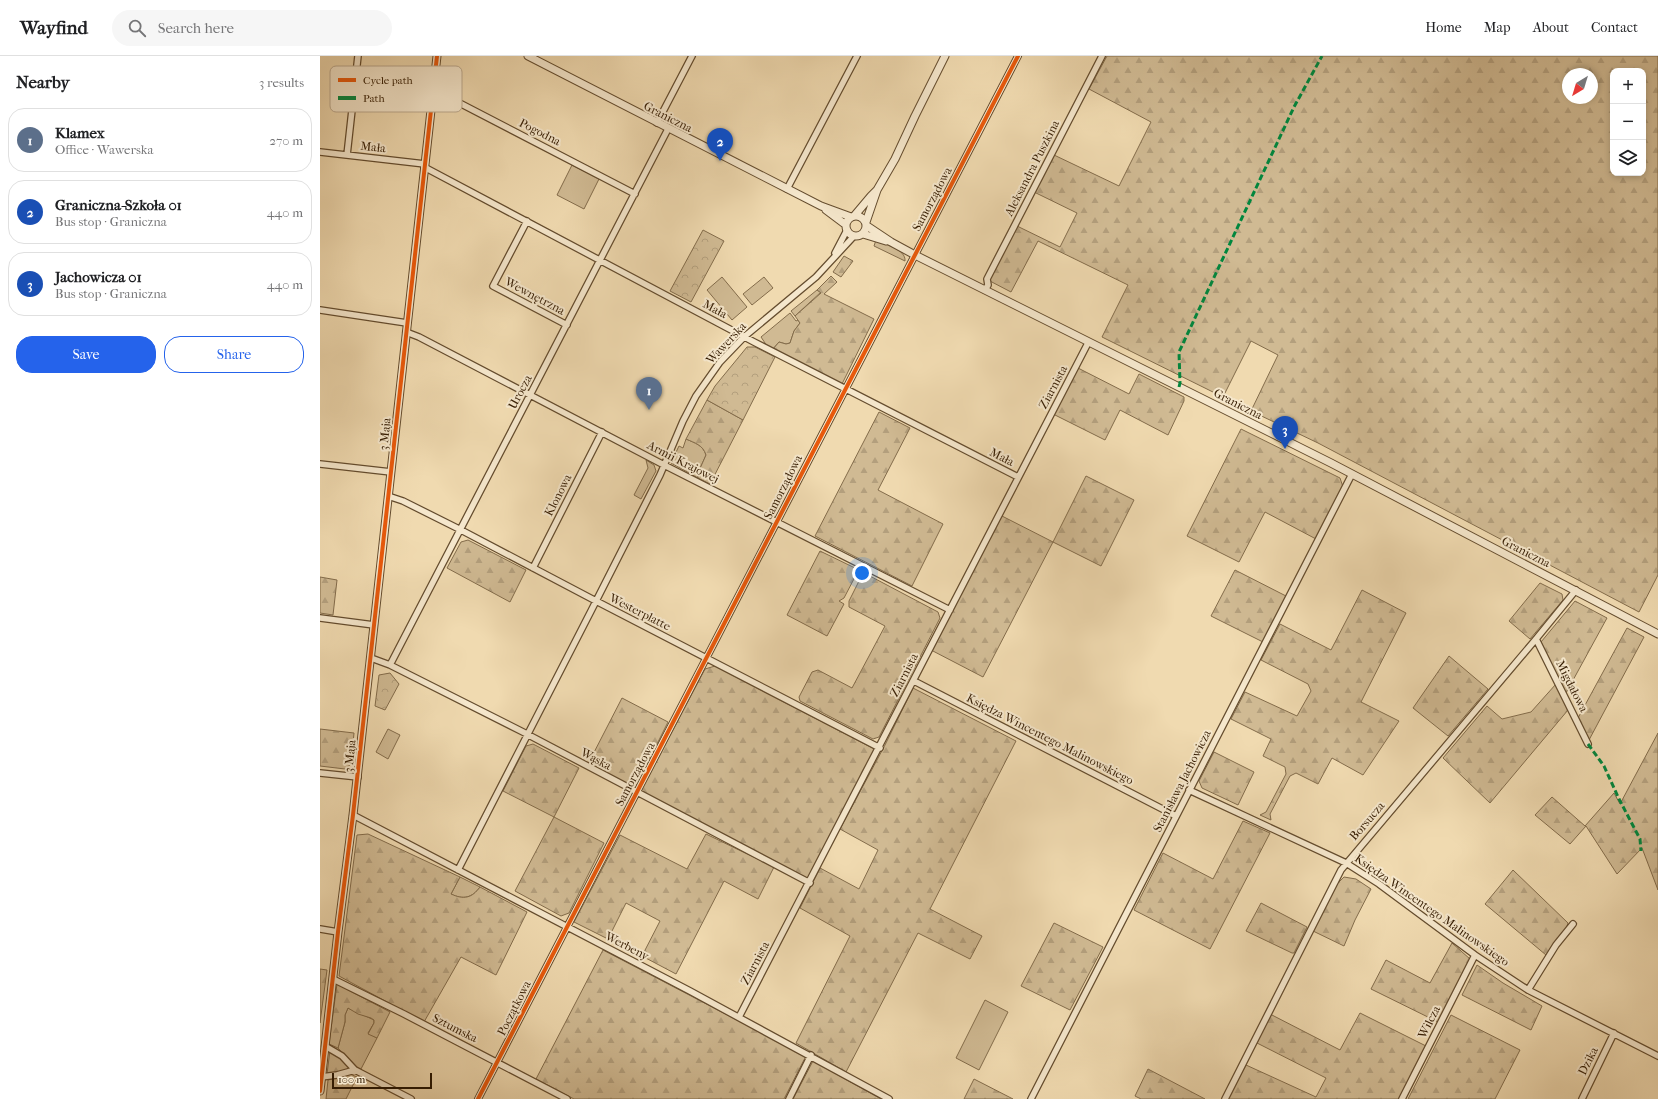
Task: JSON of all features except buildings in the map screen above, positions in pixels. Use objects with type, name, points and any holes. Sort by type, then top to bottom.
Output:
[{"type":"street","points":[[357,66],[358,56]]},
{"type":"street","name":"3 Maja","points":[[436,66],[437,56]]},
{"type":"street","name":"Graniczna","points":[[528,56],[821,206],[853,216]]},
{"type":"street","points":[[657,123],[692,56]]},
{"type":"street","points":[[788,189],[857,56]]},
{"type":"street","points":[[877,190],[853,216],[848,219],[846,228],[850,234],[854,236],[863,234],[877,190],[895,159],[946,56]]},
{"type":"street","name":"Samorządowa","points":[[567,927],[1018,56]]},
{"type":"street","name":"Aleksandra Puszkina","points":[[985,290],[988,285],[987,279],[1102,56]]},
{"type":"street","name":"Pogodna","points":[[462,104],[635,194]]},
{"type":"street","points":[[347,155],[352,112]]},
{"type":"street","name":"3 Maja","points":[[320,1084],[358,777],[431,112]]},
{"type":"street","name":"Urocza","points":[[390,665],[668,129]]},
{"type":"street","name":"Mała","points":[[320,152],[424,165],[744,337],[1018,478]]},
{"type":"street","name":"Graniczna","points":[[821,206],[846,228]]},
{"type":"street","points":[[853,216],[862,217],[866,224]]},
{"type":"street","name":"Wewnętrzna","points":[[526,221],[493,286],[567,325]]},
{"type":"street","name":"Graniczna","points":[[866,224],[891,242],[915,255],[1352,474],[1658,634]]},
{"type":"street","name":"Wawerska","points":[[832,258],[846,228]]},
{"type":"street","name":"Graniczna","points":[[863,234],[891,242]]},
{"type":"street","name":"Wawerska","points":[[458,870],[596,601],[664,465],[683,421],[696,396],[720,362],[744,337],[816,276],[854,236]]},
{"type":"street","points":[[320,310],[408,323]]},
{"type":"street","name":"Armii Krajowej","points":[[406,332],[419,337],[664,465],[950,610]]},
{"type":"street","name":"Ziarnista","points":[[739,1017],[880,748],[1088,343]]},
{"type":"street","name":"Klonowa","points":[[533,568],[602,432]]},
{"type":"street","points":[[320,464],[391,472]]},
{"type":"street","name":"Stanisława Jachowicza","points":[[1031,1099],[1352,474]]},
{"type":"street","name":"Westerplatte","points":[[388,496],[403,501],[461,530],[706,659],[880,748]]},
{"type":"street","name":"Borsucza","points":[[1224,1099],[1341,870],[1576,590]]},
{"type":"street","points":[[320,618],[374,625]]},
{"type":"street","name":"Migdałowa","points":[[1536,639],[1588,744]]},
{"type":"street","name":"Wąska","points":[[371,658],[390,665],[527,734],[810,883]]},
{"type":"street","name":"Księdza Wincentego Malinowskiego","points":[[914,681],[1176,816]]},
{"type":"street","points":[[320,773],[358,777]]},
{"type":"street","name":"Księdza Wincentego Malinowskiego","points":[[1189,790],[1346,863],[1379,884],[1476,955],[1528,990],[1658,1056]]},
{"type":"street","name":"Werbeny","points":[[353,815],[739,1017],[889,1099]]},
{"type":"street","points":[[1528,990],[1556,945],[1573,924]]},
{"type":"street","name":"Początkowa","points":[[478,1099],[567,927]]},
{"type":"street","points":[[320,929],[338,932]]},
{"type":"street","name":"Wilcza","points":[[1402,1099],[1476,955]]},
{"type":"street","name":"Sztumska","points":[[333,979],[567,1099]]},
{"type":"street","name":"Dzika","points":[[1582,1099],[1614,1033]]},
{"type":"street","points":[[325,1046],[342,1056],[354,1070],[411,1099]]},
{"type":"street","points":[[789,1099],[811,1056]]},
{"type":"street","points":[[320,1084],[337,1075],[354,1070]]},
{"type":"green space","points":[[1107,56],[1658,56],[1658,575],[1639,612],[1318,443],[1251,411],[1278,355],[1251,341],[1223,397],[1102,337],[1128,285],[1038,241],[1011,292],[988,280],[1017,226],[1060,247],[1077,213],[1034,192],[1054,155],[1119,186],[1151,122],[1089,89]]},
{"type":"green space","points":[[572,165],[599,179],[584,209],[557,195]]},
{"type":"green space","points":[[703,230],[724,241],[691,302],[670,291]]},
{"type":"green space","points":[[876,240],[899,250],[905,261],[874,246]]},
{"type":"green space","points":[[844,256],[853,261],[841,277],[833,272]]},
{"type":"green space","points":[[831,276],[837,282],[824,294],[874,319],[842,384],[773,349],[779,342],[786,344],[790,343],[794,331],[800,323],[795,316],[821,293],[817,290]]},
{"type":"green space","points":[[722,277],[747,307],[732,320],[707,290]]},
{"type":"green space","points":[[764,277],[773,288],[752,305],[743,294]]},
{"type":"green space","points":[[817,290],[821,292],[795,316],[791,311]]},
{"type":"green space","points":[[790,313],[796,321],[798,320],[800,323],[794,331],[790,343],[786,344],[779,342],[773,349],[767,346],[761,337]]},
{"type":"green space","points":[[747,347],[755,347],[775,357],[743,420],[707,400],[715,386]]},
{"type":"green space","points":[[1076,367],[1129,394],[1139,374],[1184,397],[1184,401],[1168,435],[1120,410],[1105,440],[1053,414]]},
{"type":"green space","points":[[707,400],[743,420],[710,484],[698,478],[698,473],[706,455],[705,452],[698,445],[686,439]]},
{"type":"green space","points":[[879,412],[910,428],[878,490],[943,524],[912,586],[815,536]]},
{"type":"green space","points":[[1241,429],[1340,478],[1343,487],[1316,539],[1265,512],[1239,562],[1187,536]]},
{"type":"green space","points":[[686,439],[701,447],[706,455],[698,473],[698,478],[671,463],[679,446],[683,448]]},
{"type":"green space","points":[[646,460],[654,465],[656,471],[641,499],[634,495],[648,468]]},
{"type":"green space","points":[[1086,476],[1134,500],[1101,566],[1053,542]]},
{"type":"green space","points":[[1000,515],[1053,542],[983,677],[931,650]]},
{"type":"green space","points":[[468,540],[526,570],[510,602],[447,568],[461,542]]},
{"type":"green space","points":[[820,551],[855,568],[856,575],[844,598],[839,601],[844,604],[827,636],[787,615]]},
{"type":"green space","points":[[1235,570],[1286,596],[1263,642],[1211,616]]},
{"type":"green space","points":[[868,575],[938,612],[940,618],[879,737],[873,739],[800,701],[799,697],[812,672],[818,670],[852,688],[885,626],[849,607],[849,601],[861,577]]},
{"type":"green space","points":[[320,577],[337,580],[333,615],[320,613]]},
{"type":"green space","points":[[1540,583],[1562,594],[1563,600],[1530,639],[1509,621]]},
{"type":"green space","points":[[1362,590],[1406,613],[1361,702],[1399,721],[1363,775],[1332,758],[1318,784],[1296,773],[1290,776],[1270,814],[1271,820],[1260,815],[1266,812],[1286,774],[1285,767],[1263,756],[1271,739],[1231,719],[1245,692],[1297,716],[1311,691],[1308,684],[1261,660],[1280,624],[1331,650]]},
{"type":"green space","points":[[1575,601],[1607,618],[1566,693],[1541,642]]},
{"type":"green space","points":[[1627,628],[1644,637],[1589,740],[1578,718]]},
{"type":"green space","points":[[1449,656],[1488,689],[1448,736],[1413,708]]},
{"type":"green space","points":[[715,666],[876,750],[809,879],[641,791],[705,669]]},
{"type":"green space","points":[[390,673],[399,684],[385,710],[375,706],[379,675]]},
{"type":"green space","points":[[1556,684],[1568,710],[1490,803],[1443,758],[1487,706],[1502,719],[1531,712]]},
{"type":"green space","points":[[913,688],[1016,741],[930,909],[982,936],[970,959],[918,933],[846,1072],[796,1043],[850,936],[800,908],[820,868],[859,889],[878,850],[840,829],[885,745]]},
{"type":"green space","points":[[622,698],[668,722],[635,788],[588,764]]},
{"type":"green space","points":[[320,729],[354,733],[351,764],[345,769],[320,766]]},
{"type":"green space","points":[[388,729],[400,735],[388,759],[376,752]]},
{"type":"green space","points":[[1658,733],[1658,890],[1642,848],[1617,874],[1586,826],[1570,844],[1535,815],[1552,797],[1585,826],[1614,793],[1620,804]]},
{"type":"green space","points":[[533,744],[579,768],[554,817],[503,791],[526,746]]},
{"type":"green space","points":[[1214,752],[1254,772],[1238,805],[1202,788],[1199,781]]},
{"type":"green space","points":[[554,817],[604,843],[569,913],[561,916],[515,891]]},
{"type":"green space","points":[[1243,821],[1270,833],[1210,949],[1134,910],[1163,853],[1213,879]]},
{"type":"green space","points":[[368,834],[460,877],[451,894],[460,897],[467,897],[474,894],[480,887],[527,912],[496,975],[461,957],[424,1022],[339,976],[357,835]]},
{"type":"green space","points":[[706,834],[774,867],[758,899],[724,881],[676,974],[642,956],[660,921],[626,903],[608,939],[574,922],[620,835],[687,869]]},
{"type":"green space","points":[[1513,870],[1568,923],[1566,929],[1546,955],[1485,904]]},
{"type":"green space","points":[[460,877],[480,887],[474,894],[467,897],[459,897],[451,894]]},
{"type":"green space","points":[[1344,877],[1356,879],[1371,889],[1344,946],[1313,931],[1337,884]]},
{"type":"green space","points":[[1261,903],[1307,927],[1294,953],[1246,931]]},
{"type":"green space","points":[[1054,923],[1103,947],[1070,1010],[1021,986]]},
{"type":"green space","points":[[1452,943],[1470,959],[1438,1022],[1371,989],[1386,960],[1430,983]]},
{"type":"green space","points":[[603,950],[806,1056],[784,1099],[574,1099],[536,1079]]},
{"type":"green space","points":[[1477,965],[1503,983],[1542,1006],[1531,1030],[1462,995]]},
{"type":"green space","points":[[320,969],[327,970],[320,1023]]},
{"type":"green space","points":[[337,984],[390,1012],[377,1038],[368,1034],[374,1020],[358,1014],[348,1008],[345,1015],[345,1022],[338,1048],[329,1044]]},
{"type":"green space","points":[[985,1000],[1008,1012],[979,1070],[956,1058]]},
{"type":"green space","points":[[348,1008],[374,1020],[374,1023],[368,1033],[377,1038],[361,1069],[353,1065],[338,1048],[345,1022],[345,1015]]},
{"type":"green space","points":[[1360,1013],[1426,1046],[1399,1099],[1228,1099],[1246,1065],[1316,1097],[1326,1078],[1257,1043],[1270,1014],[1340,1050]]},
{"type":"green space","points":[[1451,1015],[1520,1050],[1495,1099],[1408,1099]]},
{"type":"green space","points":[[330,1050],[341,1057],[350,1068],[341,1072],[327,1074]]},
{"type":"green space","points":[[813,1061],[881,1099],[793,1099]]},
{"type":"green space","points":[[1148,1069],[1205,1099],[1141,1099],[1135,1096]]},
{"type":"green space","points":[[350,1074],[357,1077],[346,1099],[326,1099],[328,1080]]},
{"type":"green space","points":[[974,1079],[1013,1099],[964,1099]]},
{"type":"marked path","points":[[1179,387],[1179,352],[1294,107],[1322,56]]},
{"type":"marked path","points":[[1588,744],[1604,766],[1640,839],[1641,851]]},
{"type":"cycle path","points":[[436,66],[437,56]]},
{"type":"cycle path","points":[[478,1099],[1018,56]]},
{"type":"cycle path","points":[[320,1091],[353,815],[431,112]]},
{"type":"place","name":"Graniczna-Szkoła 01","points":[[720,161]]},
{"type":"place","name":"Klamex","points":[[649,410]]},
{"type":"place","name":"Jachowicza 01","points":[[1285,449]]}]
